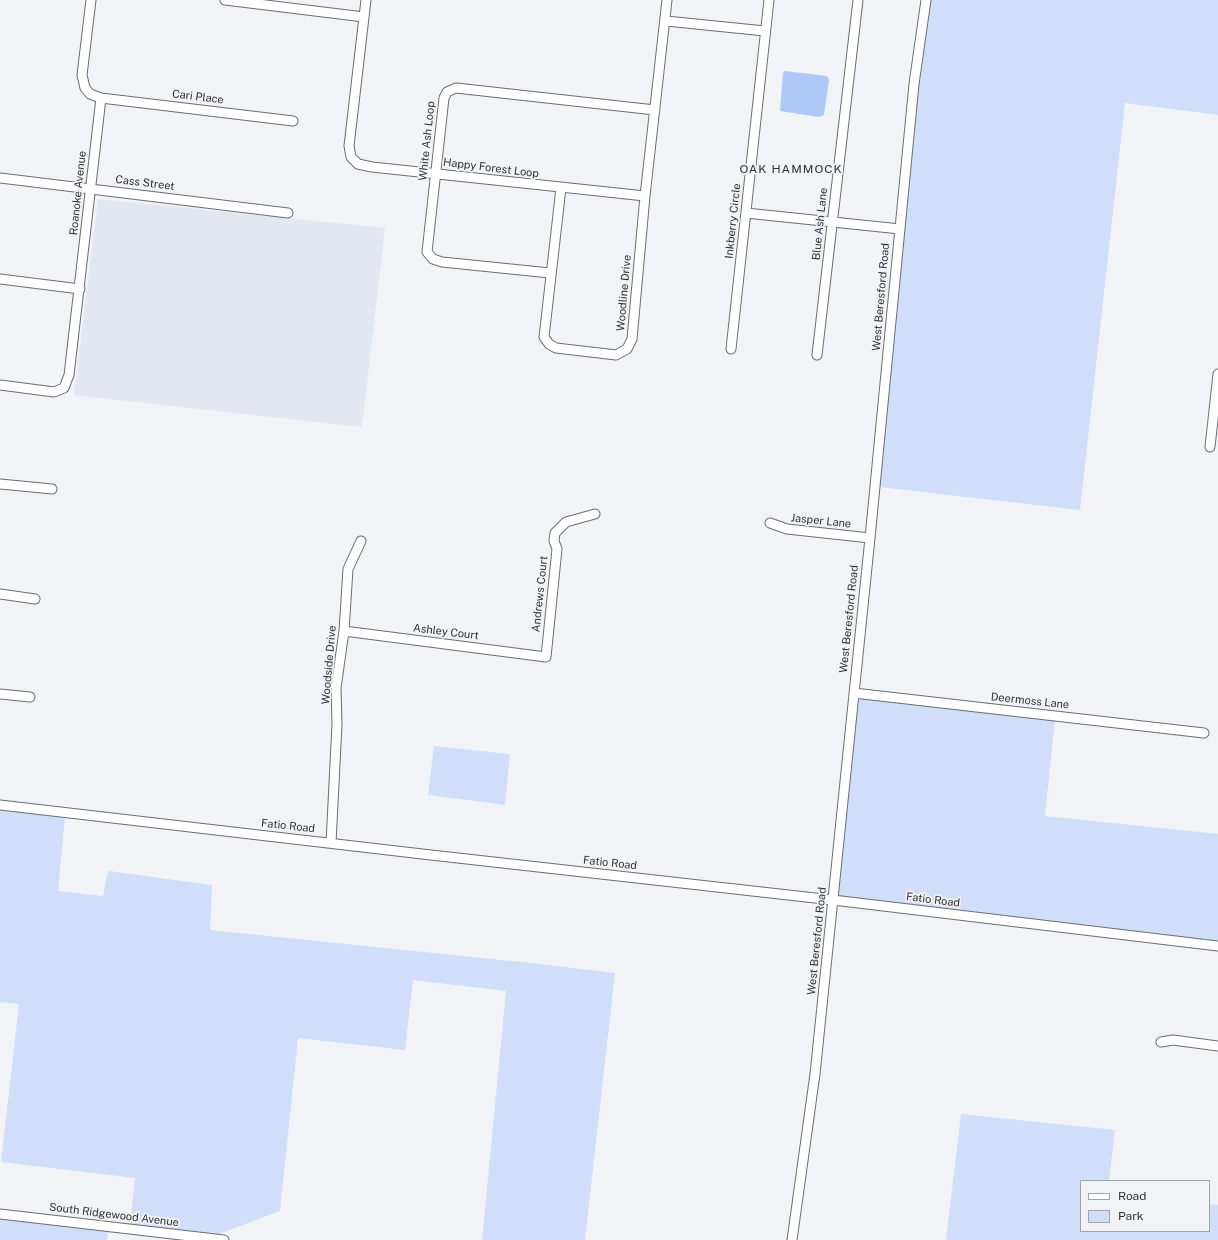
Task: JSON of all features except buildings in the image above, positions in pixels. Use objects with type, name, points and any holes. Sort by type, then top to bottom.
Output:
[{"type":"street","points":[[91,0],[82,75],[85,88],[90,94],[101,98]]},
{"type":"street","points":[[225,0],[259,2],[364,17]]},
{"type":"street","name":"Happy Forest Loop","points":[[366,0],[349,146],[351,157],[358,164],[372,167],[645,196]]},
{"type":"street","name":"Woodline Drive","points":[[561,188],[550,273],[544,337],[549,344],[556,348],[616,355],[627,349],[632,339],[645,196],[668,0]]},
{"type":"street","name":"Inkberry Circle","points":[[731,349],[769,0]]},
{"type":"street","name":"Blue Ash Lane","points":[[817,354],[858,0]]},
{"type":"street","name":"West Beresford Road","points":[[792,1240],[815,1074],[870,538],[914,84],[926,0]]},
{"type":"street","points":[[666,21],[765,31]]},
{"type":"street","name":"White Ash Loop","points":[[550,273],[442,262],[433,259],[427,252],[427,241],[444,98],[447,92],[456,88],[655,110]]},
{"type":"street","name":"Cari Place","points":[[101,98],[293,121]]},
{"type":"street","name":"Roanoke Avenue","points":[[0,385],[54,392],[64,388],[69,375],[101,98]]},
{"type":"street","name":"Cass Street","points":[[0,178],[288,213]]},
{"type":"street","points":[[746,214],[900,229]]},
{"type":"street","points":[[0,279],[80,289]]},
{"type":"street","points":[[1210,447],[1218,374]]},
{"type":"street","points":[[0,484],[52,490]]},
{"type":"street","name":"Andrews Court","points":[[546,657],[557,549],[554,541],[555,533],[566,522],[595,514]]},
{"type":"street","name":"Jasper Lane","points":[[770,523],[787,529],[870,538]]},
{"type":"street","name":"Woodside Drive","points":[[330,843],[337,724],[336,688],[344,631],[348,568],[361,541]]},
{"type":"street","points":[[0,594],[35,599]]},
{"type":"street","name":"Ashley Court","points":[[344,631],[546,657]]},
{"type":"street","name":"Deermoss Lane","points":[[854,693],[1204,733]]},
{"type":"street","points":[[0,694],[30,697]]},
{"type":"street","name":"Fatio Road","points":[[0,805],[833,900],[1218,946]]},
{"type":"street","points":[[1162,1042],[1173,1040],[1218,1046]]},
{"type":"street","name":"South Ridgewood Avenue","points":[[0,1214],[224,1240]]},
{"type":"shaded area","points":[[98,199],[385,228],[362,427],[74,395]]},
{"type":"green space","points":[[930,0],[1218,0],[1218,115],[1125,103],[1080,510],[879,487],[917,85]]},
{"type":"green space","points":[[857,697],[1055,719],[1045,816],[1218,834],[1218,942],[837,897]]},
{"type":"green space","points":[[434,746],[510,754],[505,805],[428,795]]},
{"type":"green space","points":[[0,810],[65,817],[58,891],[103,896],[108,871],[212,885],[210,930],[615,973],[585,1240],[482,1240],[506,991],[413,980],[405,1050],[298,1038],[280,1211],[216,1235],[130,1225],[135,1178],[1,1162],[19,1004],[0,1002]]},
{"type":"green space","points":[[961,1114],[1115,1130],[1109,1180],[1080,1180],[1080,1232],[1210,1232],[1210,1204],[1218,1205],[1218,1240],[946,1240]]},
{"type":"green space","points":[[0,1217],[108,1230],[107,1240],[0,1240]]},
{"type":"water","points":[[785,71],[827,76],[829,80],[824,115],[819,117],[780,111],[783,73]]},
{"type":"district","name":"OAK HAMMOCK","points":[[791,169]]}]
